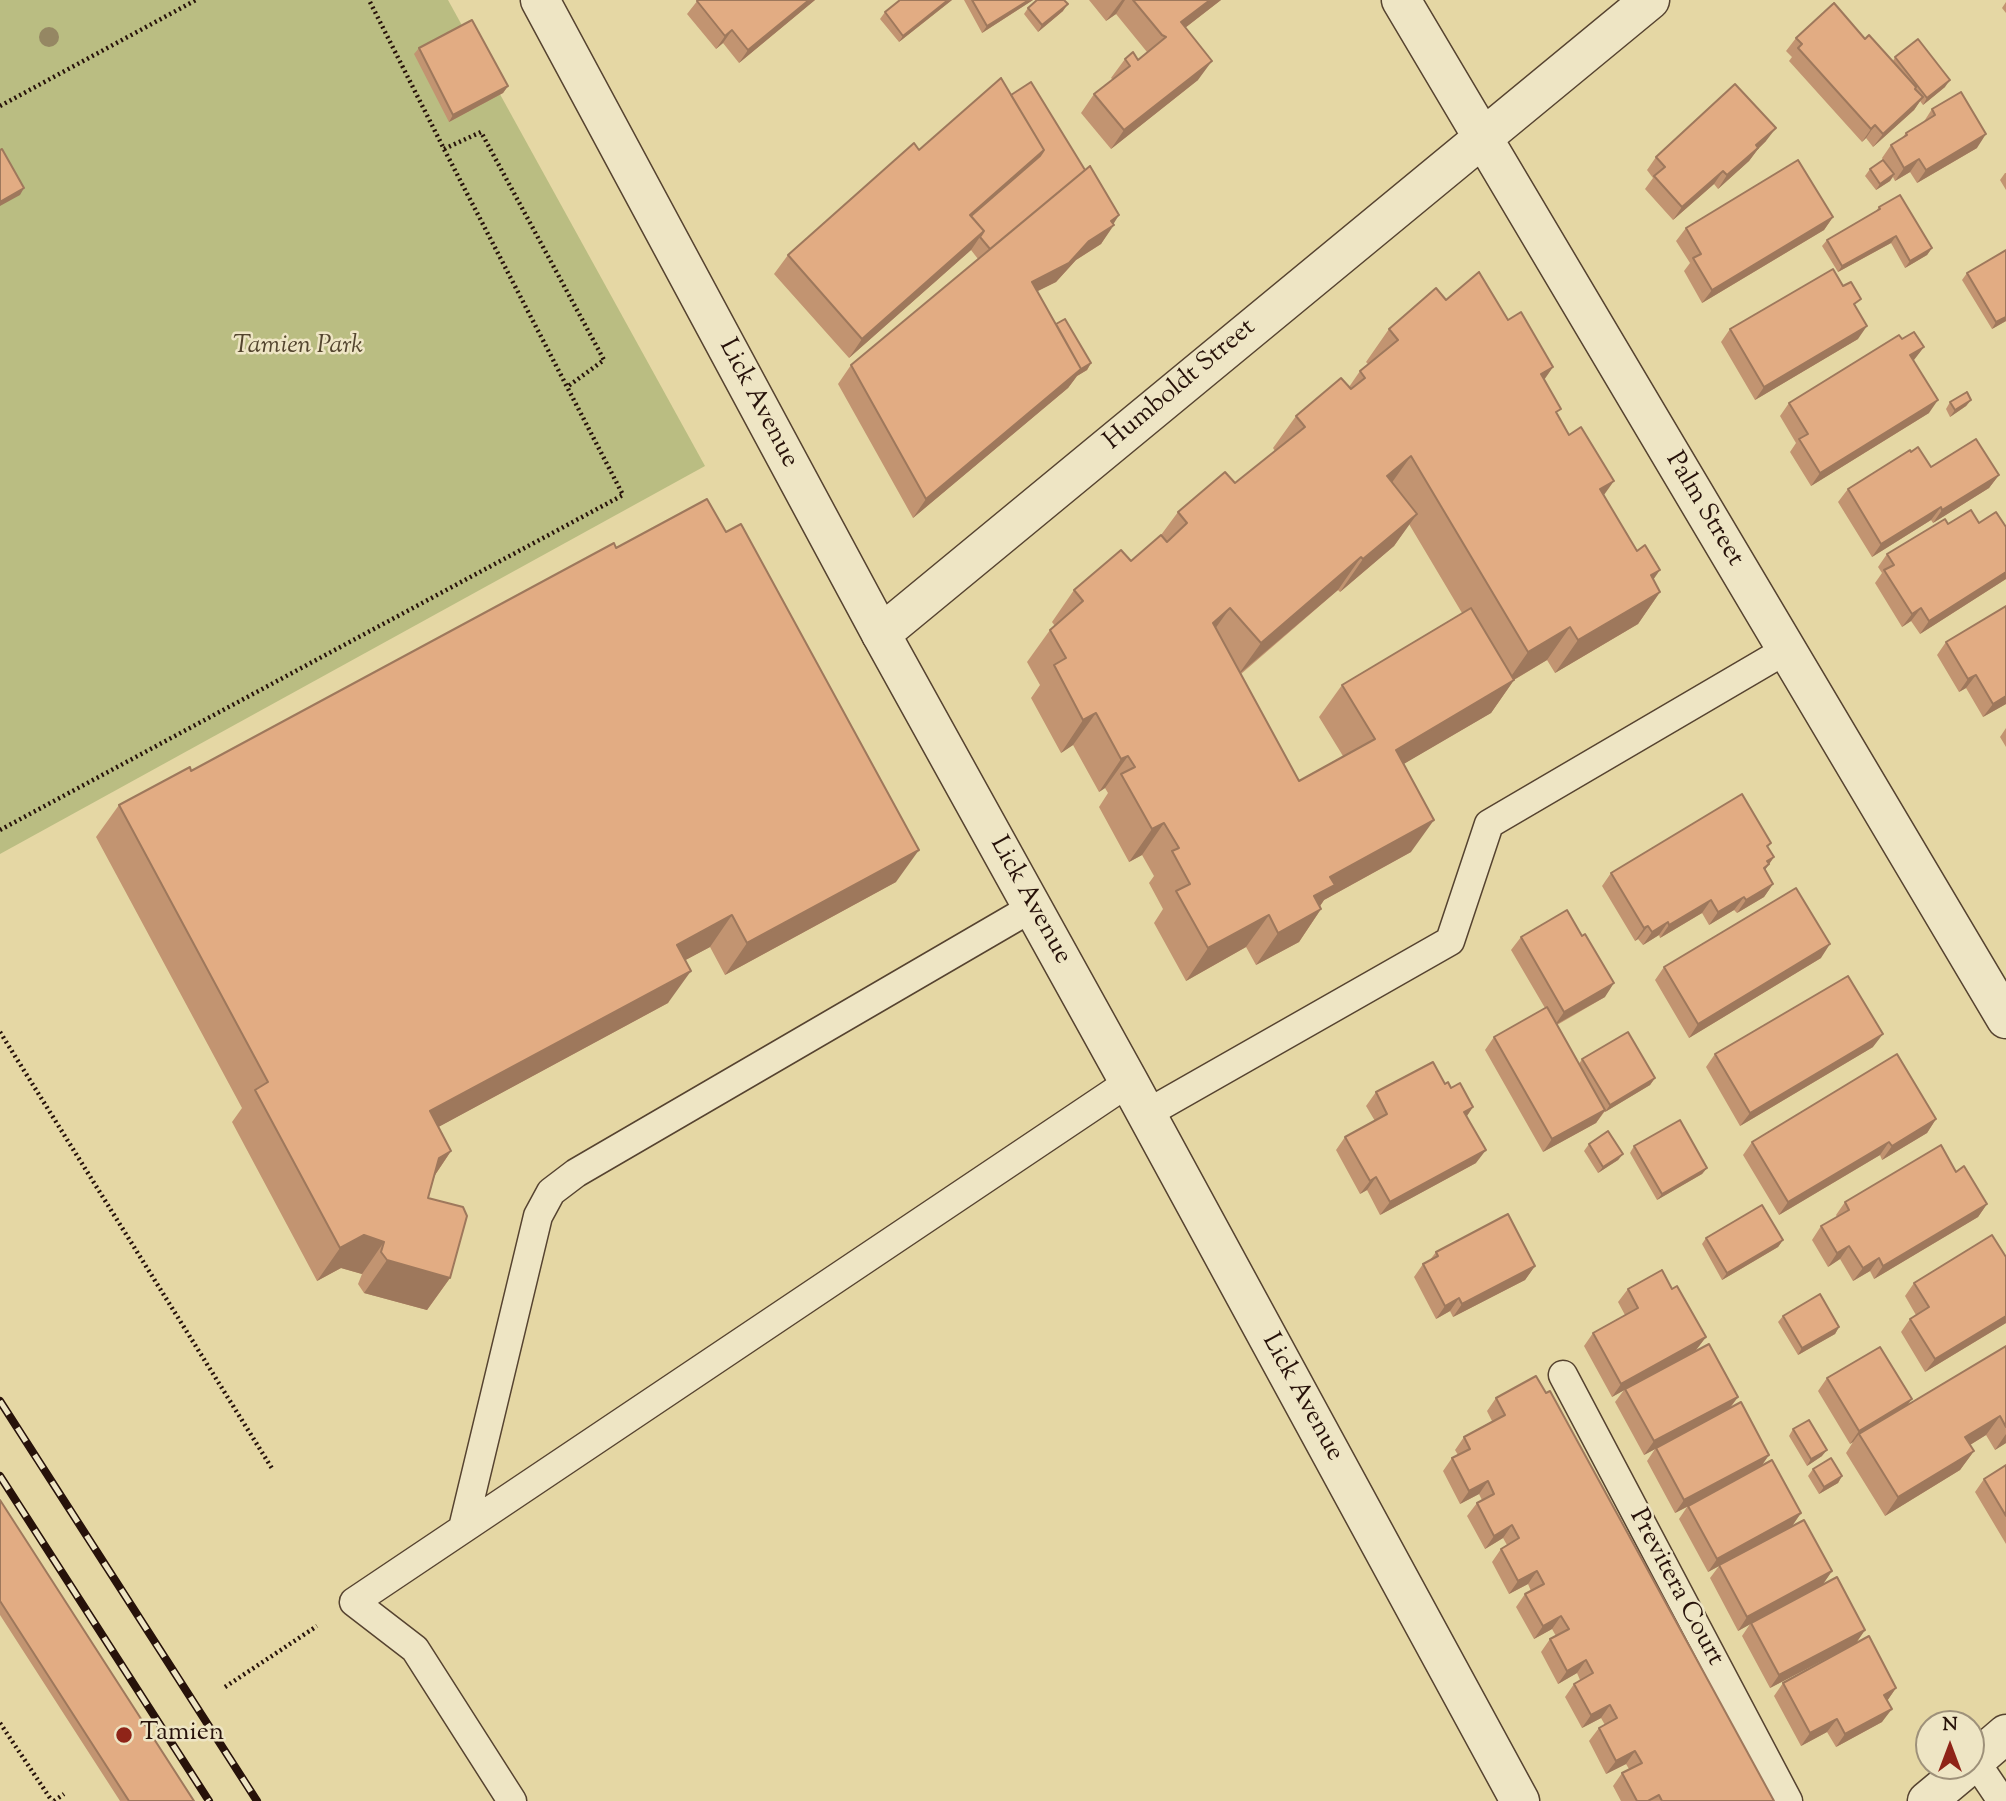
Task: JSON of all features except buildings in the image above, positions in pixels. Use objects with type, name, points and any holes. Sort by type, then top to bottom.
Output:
[{"type":"street","name":"Lick Avenue","points":[[540,0],[881,634],[1138,1098],[1520,1801]]},
{"type":"street","name":"Palm Street","points":[[1401,0],[2006,1019]]},
{"type":"street","name":"Humboldt Street","points":[[881,634],[1650,0]]},
{"type":"street","points":[[1985,1752],[2006,1734]]},
{"type":"street","points":[[1927,1801],[1952,1780]]},
{"type":"lane","points":[[512,1801],[415,1649],[354,1602],[463,1528],[1138,1098],[1450,941],[1489,824],[1786,650]]},
{"type":"lane","points":[[463,1528],[538,1216],[551,1192],[588,1167],[1033,907]]},
{"type":"lane","name":"Previtera Court","points":[[1563,1376],[1788,1801]]},
{"type":"lane","points":[[1984,1780],[2002,1801]]},
{"type":"path","points":[[0,106],[195,0]]},
{"type":"path","points":[[0,830],[623,495],[369,0]]},
{"type":"path","points":[[444,149],[481,132],[604,360],[567,387]]},
{"type":"path","points":[[0,1032],[273,1469]]},
{"type":"path","points":[[225,1687],[354,1602]]},
{"type":"path","points":[[0,1723],[53,1801],[64,1794]]},
{"type":"green space","name":"Tamien Park","points":[[0,0],[448,0],[705,466],[0,854]]},
{"type":"railway","points":[[0,1401],[257,1801]]},
{"type":"railway","points":[[0,1476],[209,1801]]},
{"type":"place","name":"Tamien","points":[[124,1735]]}]
